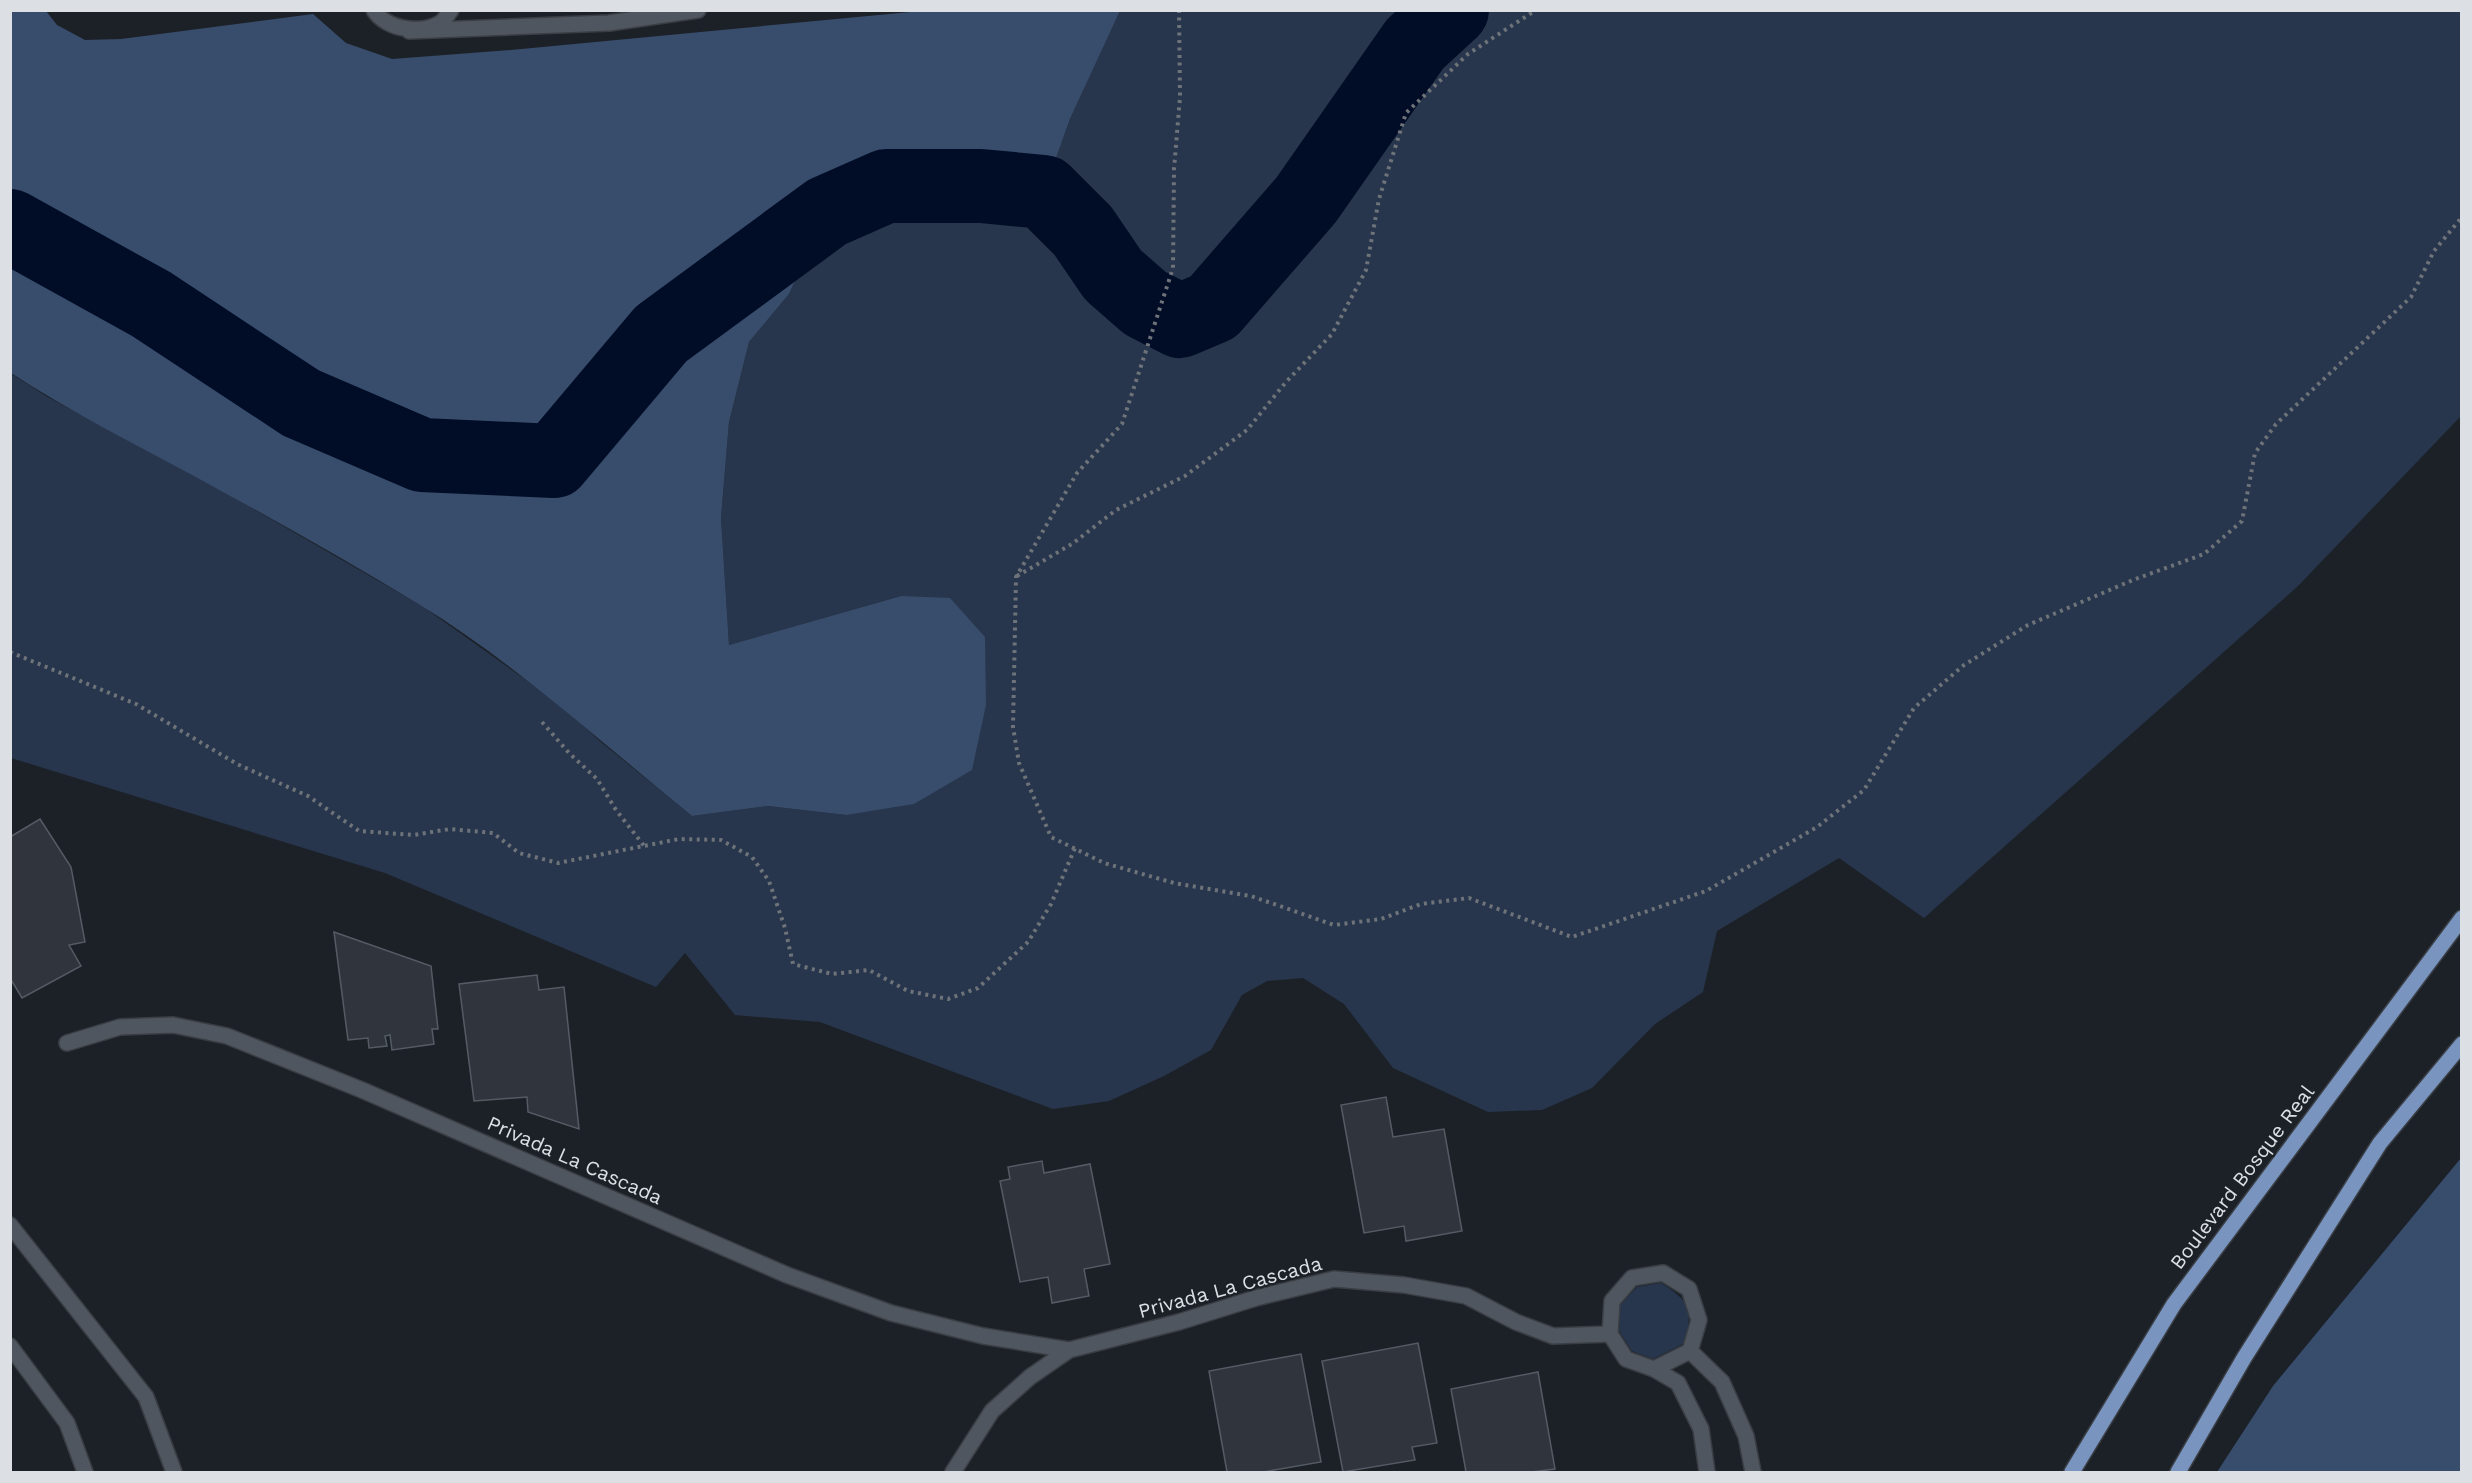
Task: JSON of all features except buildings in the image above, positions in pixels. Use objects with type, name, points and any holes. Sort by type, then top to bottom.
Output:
[{"type":"main road","name":"Boulevard Bosque Real","points":[[2072,1473],[2174,1304],[2462,918]]},
{"type":"main road","points":[[2178,1473],[2244,1358],[2380,1143],[2462,1044]]},
{"type":"street","points":[[374,10],[378,18],[409,31],[609,23],[698,10]]},
{"type":"street","points":[[409,31],[441,22],[451,10]]},
{"type":"street","name":"Privada La Cascada","points":[[67,1043],[120,1027],[173,1025],[227,1036],[362,1090],[787,1275],[891,1313],[982,1336],[1069,1350]]},
{"type":"street","points":[[10,1225],[146,1397],[174,1473]]},
{"type":"street","points":[[1654,1369],[1690,1350],[1699,1320],[1689,1289],[1663,1273],[1632,1278],[1612,1301],[1610,1334],[1626,1359],[1654,1369],[1678,1383],[1701,1429],[1707,1473]]},
{"type":"street","name":"Privada La Cascada","points":[[953,1473],[992,1411],[1030,1377],[1069,1350],[1168,1325],[1256,1298],[1334,1279],[1404,1285],[1466,1296],[1516,1322],[1553,1336],[1610,1334]]},
{"type":"street","points":[[10,1346],[67,1423],[85,1473]]},
{"type":"street","points":[[1690,1350],[1722,1382],[1746,1436],[1753,1473]]},
{"type":"path","points":[[1179,10],[1180,97],[1174,169],[1173,268],[1141,360],[1122,424],[1077,473],[1016,577],[1013,727],[1019,763],[1052,837],[1104,863],[1174,883],[1251,896],[1334,925],[1381,919],[1421,904],[1469,898],[1572,937],[1706,891],[1817,827],[1864,790],[1914,708],[1964,665],[2028,625],[2133,580],[2204,554],[2242,521],[2254,453],[2276,424],[2411,297],[2434,251],[2462,217]]},
{"type":"path","points":[[1016,577],[1072,544],[1116,510],[1185,476],[1247,430],[1286,382],[1332,334],[1366,270],[1379,199],[1406,113],[1468,54],[1536,10]]},
{"type":"path","points":[[10,652],[136,704],[237,764],[308,796],[359,831],[414,835],[450,829],[493,832],[519,853],[558,863],[679,839],[721,840],[752,857],[769,881],[785,928],[793,964],[832,974],[869,970],[908,991],[948,999],[978,988],[1028,942],[1052,904],[1075,848]]},
{"type":"path","points":[[542,722],[569,753],[597,779],[616,810],[645,847]]},
{"type":"shaded area","points":[[10,11],[46,11],[57,25],[85,40],[121,39],[313,14],[346,43],[392,59],[921,11],[1120,11],[1070,119],[1044,192],[981,186],[886,186],[827,212],[789,294],[749,342],[729,422],[721,518],[729,645],[901,596],[950,598],[985,637],[986,705],[972,770],[914,804],[846,815],[768,806],[692,816],[560,706],[456,628],[336,555],[78,413],[11,373]]},
{"type":"shaded area","points":[[1120,11],[2461,11],[2461,416],[2298,586],[1924,918],[1839,858],[1717,931],[1703,992],[1655,1024],[1592,1088],[1542,1110],[1488,1112],[1393,1068],[1344,1004],[1303,978],[1267,981],[1242,995],[1211,1050],[1164,1076],[1109,1101],[1053,1109],[820,1022],[735,1015],[685,953],[656,987],[385,873],[11,758],[10,373],[46,396],[217,488],[422,606],[557,702],[601,742],[692,816],[768,806],[846,815],[901,596],[729,645],[721,518],[729,422],[749,342],[789,294],[827,212],[886,186],[981,186],[1044,192],[1070,119]]},
{"type":"shaded area","points":[[2461,1158],[2461,1472],[2217,1472],[2273,1386]]},
{"type":"shaded area","points":[[1661,1283],[1679,1296],[1689,1315],[1683,1344],[1653,1359],[1632,1351],[1619,1331],[1620,1305],[1637,1287]]},
{"type":"waterway","points":[[10,226],[151,304],[301,403],[422,455],[554,461],[661,334],[827,212],[886,186],[981,186],[1044,192],[1083,231],[1113,275],[1145,303],[1180,321],[1213,307],[1306,200],[1415,44],[1452,10]]}]
